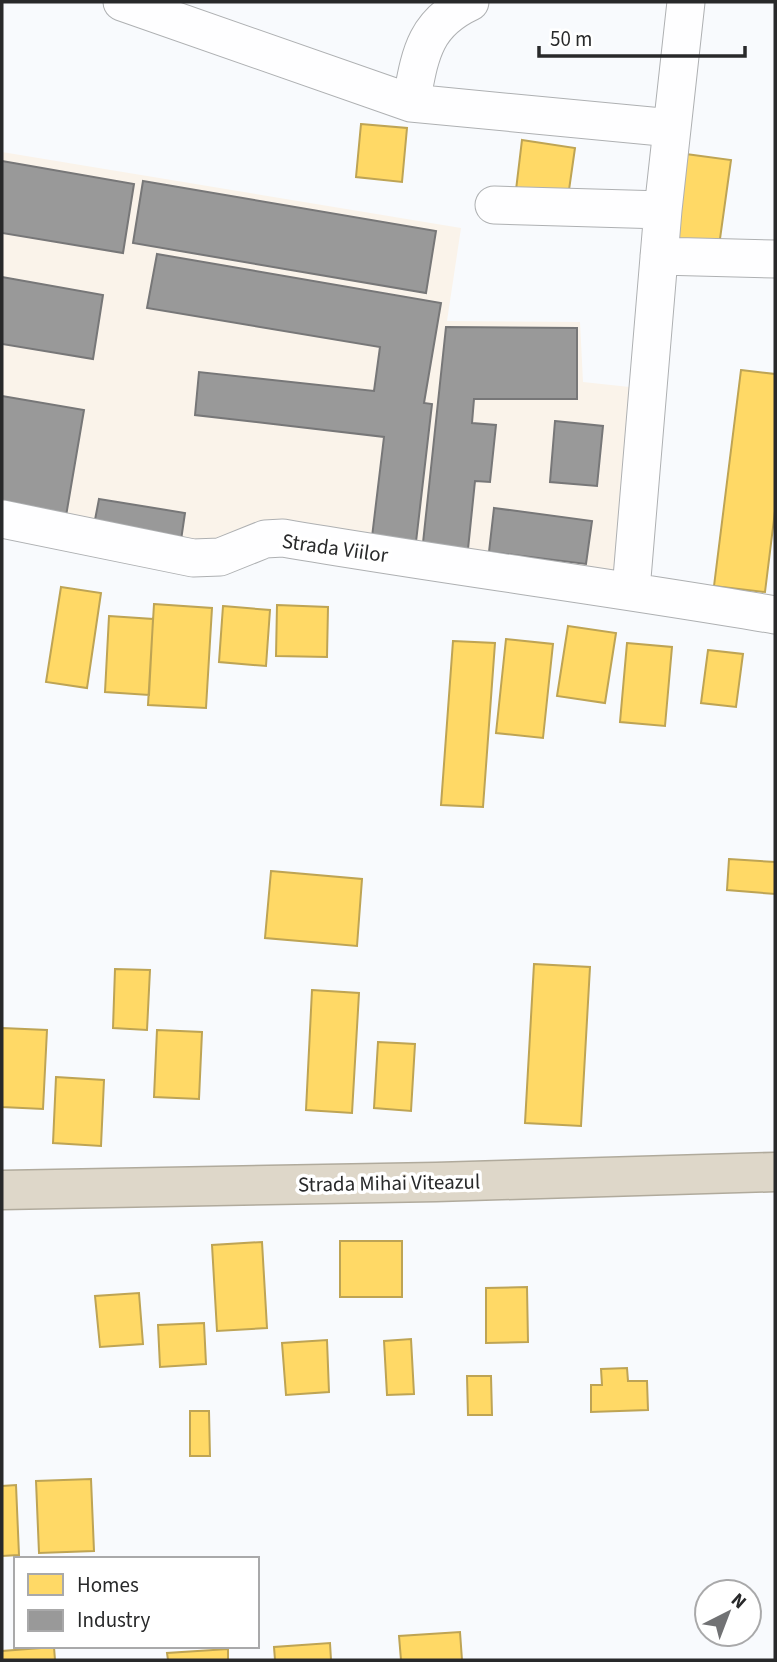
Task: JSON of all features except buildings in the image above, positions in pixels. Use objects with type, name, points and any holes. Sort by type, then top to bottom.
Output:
[{"type":"highway","name":"Strada Mihai Viteazul","points":[[2,1190],[436,1182],[775,1171]]},
{"type":"street","points":[[122,2],[411,103],[672,128]]},
{"type":"street","points":[[411,103],[427,38],[452,10],[470,2]]},
{"type":"street","points":[[631,590],[663,210],[686,2]]},
{"type":"street","points":[[494,205],[663,210]]},
{"type":"street","points":[[659,256],[775,259]]},
{"type":"street","name":"Strada Viilor","points":[[2,519],[193,558],[220,557],[265,539],[283,538],[406,559],[631,590],[775,615]]},
{"type":"shaded area","points":[[2,152],[461,228],[447,321],[580,322],[583,382],[639,388],[619,576],[195,547],[2,511]]}]
